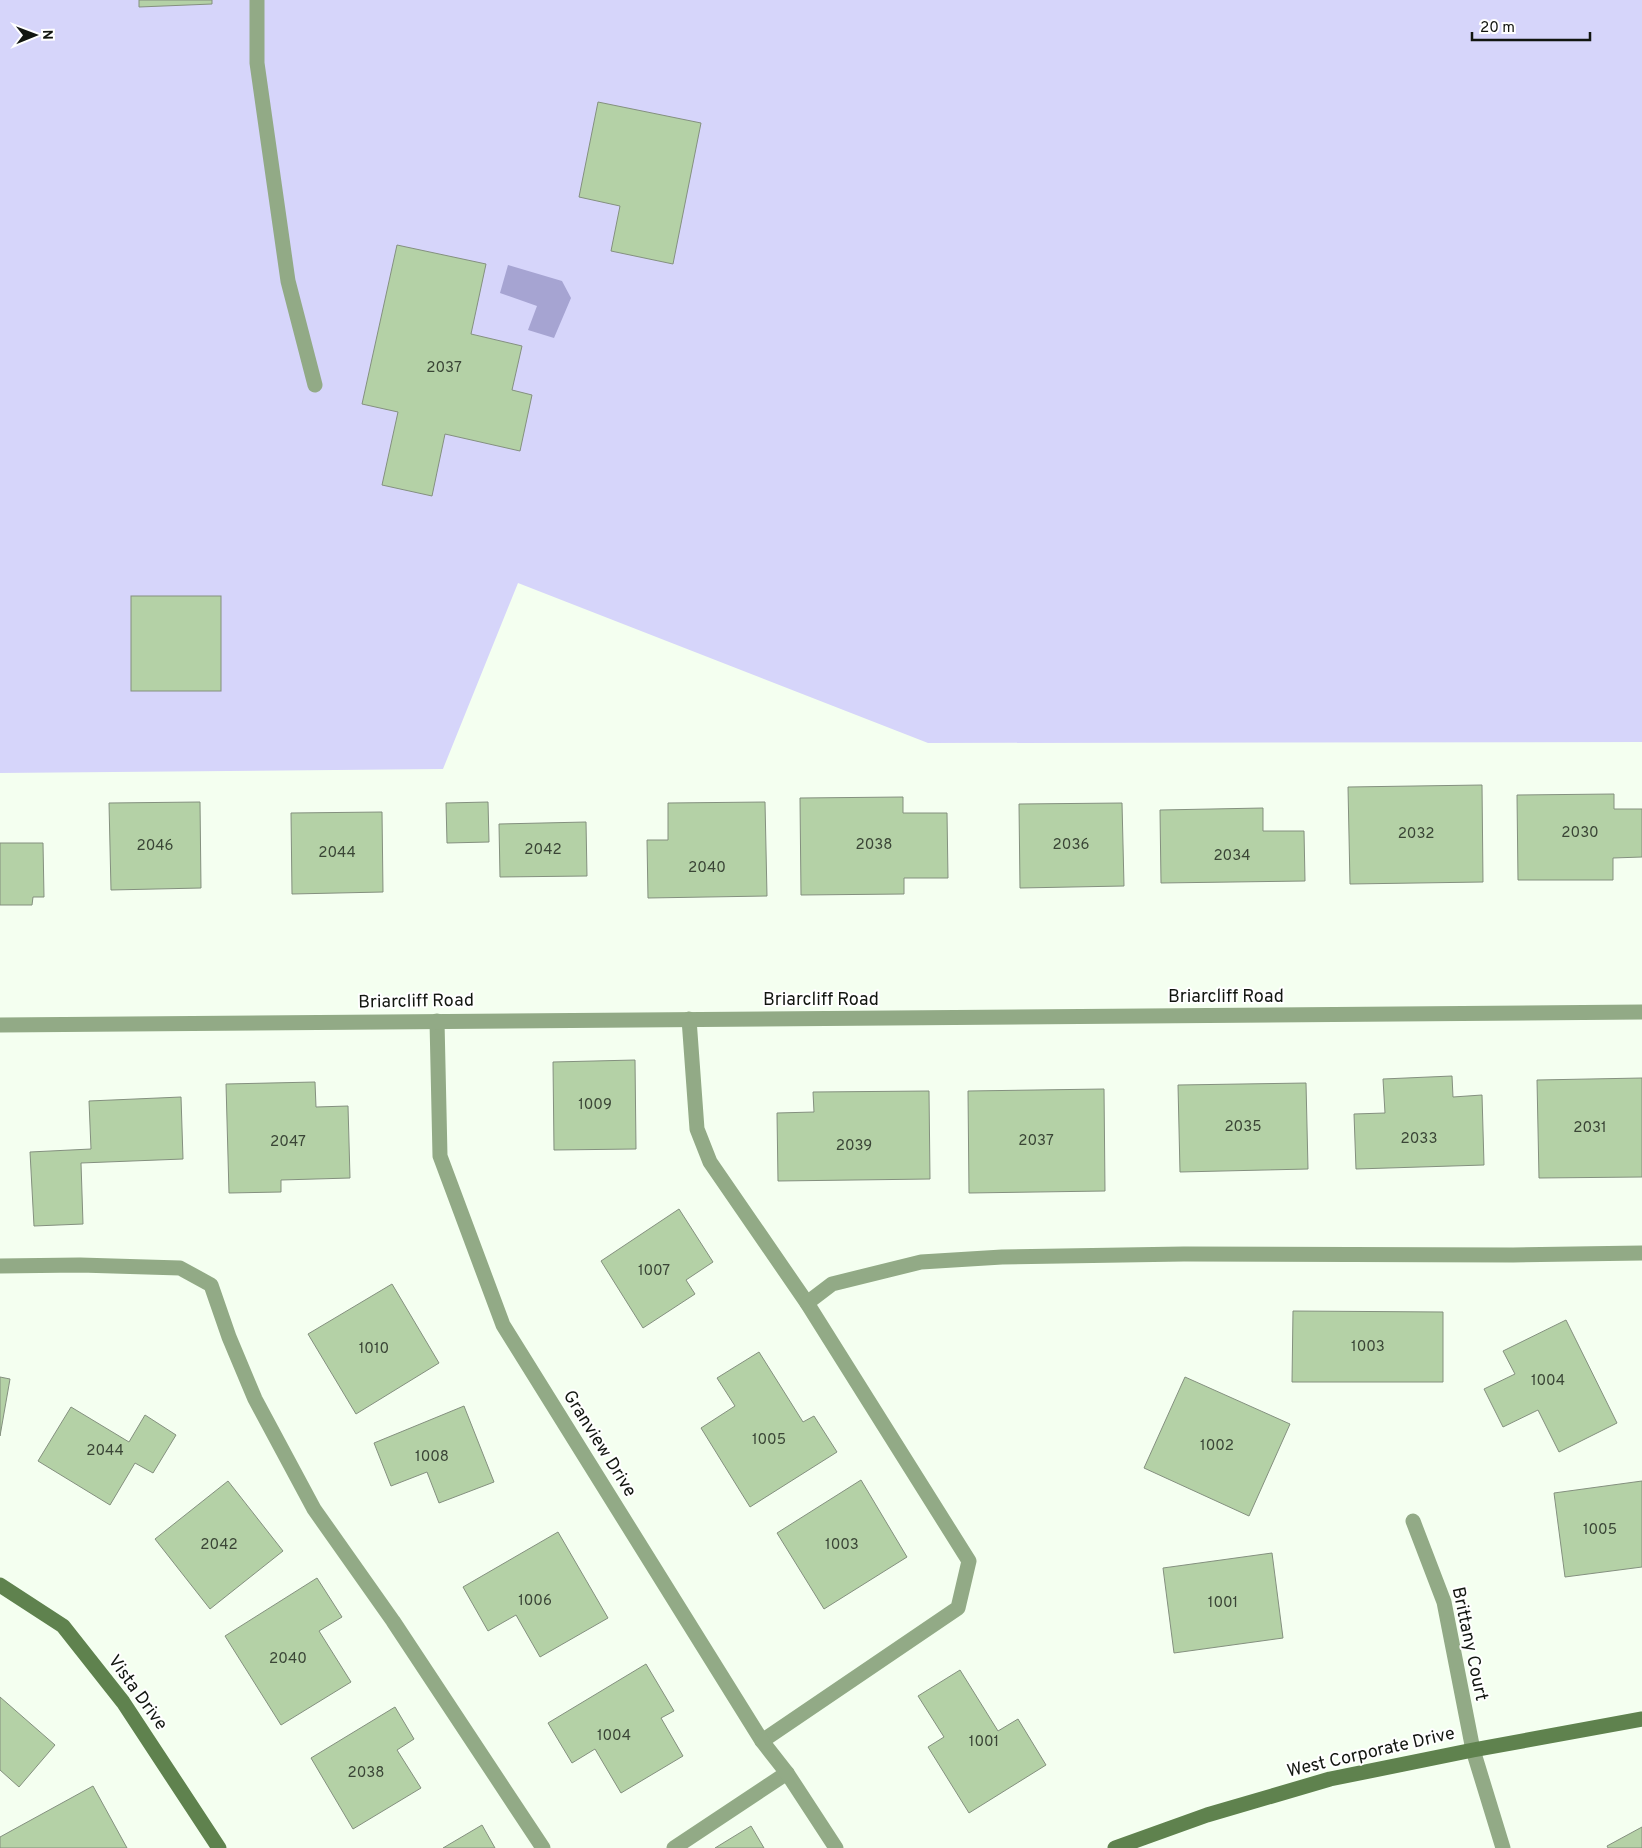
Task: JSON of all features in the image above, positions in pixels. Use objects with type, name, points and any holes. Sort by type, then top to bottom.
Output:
[{"type":"street","points":[[257,0],[257,63],[288,281],[315,385]]},
{"type":"street","name":"Briarcliff Road","points":[[0,1025],[1642,1012]]},
{"type":"street","points":[[689,1019],[697,1130],[710,1162],[807,1303],[969,1561],[958,1608],[762,1741]]},
{"type":"street","name":"Granview Drive","points":[[437,1021],[440,1156],[503,1325],[762,1741],[787,1773],[836,1848]]},
{"type":"street","points":[[807,1303],[832,1284],[920,1262],[948,1260],[1002,1257],[1184,1254],[1513,1255],[1642,1253]]},
{"type":"street","points":[[0,1266],[80,1265],[180,1268],[211,1285],[229,1337],[255,1398],[314,1509],[404,1637],[543,1848]]},
{"type":"street","name":"Brittany Court","points":[[1413,1521],[1444,1602],[1472,1750],[1503,1848]]},
{"type":"street","name":"Vista Drive","points":[[0,1585],[64,1626],[124,1702],[219,1848]]},
{"type":"street","name":"West Corporate Drive","points":[[1115,1848],[1207,1814],[1330,1780],[1472,1750],[1642,1720]]},
{"type":"street","points":[[674,1848],[787,1773]]},
{"type":"shaded area","points":[[0,0],[1642,0],[1642,742],[928,743],[518,583],[443,769],[0,773]]},
{"type":"shaded area","points":[[508,265],[562,281],[571,298],[554,338],[528,330],[537,306],[500,293]]},
{"type":"building","points":[[139,0],[212,0],[212,4],[139,7]]},
{"type":"building","points":[[598,102],[701,123],[673,264],[611,251],[620,206],[579,197]]},
{"type":"building","points":[[397,245],[486,264],[471,334],[522,346],[512,390],[532,395],[520,451],[445,434],[432,496],[382,485],[398,412],[362,404]]},
{"type":"building","points":[[131,596],[221,596],[221,691],[131,691]]},
{"type":"building","points":[[1482,785],[1483,882],[1350,884],[1348,787]]},
{"type":"building","points":[[1614,794],[1614,809],[1642,809],[1642,857],[1613,858],[1613,880],[1518,880],[1517,795]]},
{"type":"building","points":[[903,797],[903,813],[947,813],[948,878],[904,878],[904,894],[801,895],[800,798]]},
{"type":"building","points":[[200,802],[201,888],[111,890],[109,803]]},
{"type":"building","points":[[488,802],[489,842],[447,843],[446,803]]},
{"type":"building","points":[[765,802],[767,896],[648,898],[647,840],[668,840],[668,803]]},
{"type":"building","points":[[1122,803],[1124,886],[1020,888],[1019,804]]},
{"type":"building","points":[[1263,808],[1263,831],[1304,831],[1305,881],[1161,883],[1160,810]]},
{"type":"building","points":[[382,812],[383,892],[292,894],[291,813]]},
{"type":"building","points":[[586,822],[587,876],[500,877],[499,824]]},
{"type":"building","points":[[0,843],[43,843],[44,897],[33,897],[32,905],[0,905]]},
{"type":"building","points":[[635,1060],[636,1149],[554,1150],[553,1062]]},
{"type":"building","points":[[1452,1076],[1453,1097],[1482,1095],[1484,1165],[1356,1169],[1354,1114],[1385,1113],[1383,1079]]},
{"type":"building","points":[[1642,1078],[1642,1177],[1539,1178],[1537,1080]]},
{"type":"building","points":[[315,1082],[316,1107],[348,1106],[350,1178],[281,1180],[281,1192],[229,1193],[226,1084]]},
{"type":"building","points":[[1306,1083],[1308,1169],[1180,1172],[1178,1085]]},
{"type":"building","points":[[1104,1089],[1105,1191],[969,1193],[968,1091]]},
{"type":"building","points":[[929,1091],[930,1179],[778,1181],[777,1113],[814,1112],[813,1092]]},
{"type":"building","points":[[181,1097],[183,1159],[81,1163],[83,1224],[34,1226],[30,1152],[91,1149],[89,1101]]},
{"type":"building","points":[[679,1209],[713,1262],[686,1280],[695,1294],[643,1328],[601,1261]]},
{"type":"building","points":[[392,1284],[439,1363],[356,1414],[308,1334]]},
{"type":"building","points":[[1293,1311],[1443,1312],[1443,1382],[1292,1382]]},
{"type":"building","points":[[1566,1320],[1617,1423],[1559,1452],[1538,1410],[1503,1427],[1484,1389],[1515,1374],[1503,1351]]},
{"type":"building","points":[[759,1352],[803,1422],[814,1416],[837,1452],[750,1507],[701,1428],[735,1406],[717,1378]]},
{"type":"building","points":[[0,1377],[10,1379],[0,1436]]},
{"type":"building","points":[[1185,1377],[1290,1424],[1249,1516],[1144,1468]]},
{"type":"building","points":[[464,1406],[494,1482],[439,1503],[427,1472],[391,1486],[374,1443]]},
{"type":"building","points":[[71,1407],[129,1442],[145,1415],[176,1435],[153,1473],[135,1463],[110,1505],[38,1461]]},
{"type":"building","points":[[861,1480],[907,1557],[824,1609],[777,1533]]},
{"type":"building","points":[[228,1481],[283,1551],[210,1609],[155,1539]]},
{"type":"building","points":[[1642,1481],[1642,1567],[1565,1577],[1554,1493]]},
{"type":"building","points":[[558,1532],[608,1618],[540,1657],[516,1615],[488,1631],[463,1587]]},
{"type":"building","points":[[1272,1553],[1283,1638],[1174,1653],[1163,1568]]},
{"type":"building","points":[[317,1578],[342,1617],[319,1631],[351,1682],[281,1725],[225,1636]]},
{"type":"building","points":[[646,1664],[674,1711],[661,1718],[683,1756],[621,1793],[595,1749],[572,1763],[548,1723]]},
{"type":"building","points":[[960,1670],[998,1731],[1018,1719],[1046,1765],[969,1813],[928,1747],[944,1737],[918,1696]]},
{"type":"building","points":[[0,1697],[55,1745],[19,1787],[0,1770]]},
{"type":"building","points":[[395,1707],[414,1739],[397,1750],[421,1788],[353,1829],[311,1758]]},
{"type":"building","points":[[93,1786],[127,1848],[0,1848],[0,1837]]},
{"type":"building","points":[[482,1825],[495,1848],[443,1848]]},
{"type":"building","points":[[751,1826],[764,1848],[715,1848]]},
{"type":"building","points":[[1642,1827],[1642,1848],[1608,1848],[1607,1846]]}]
